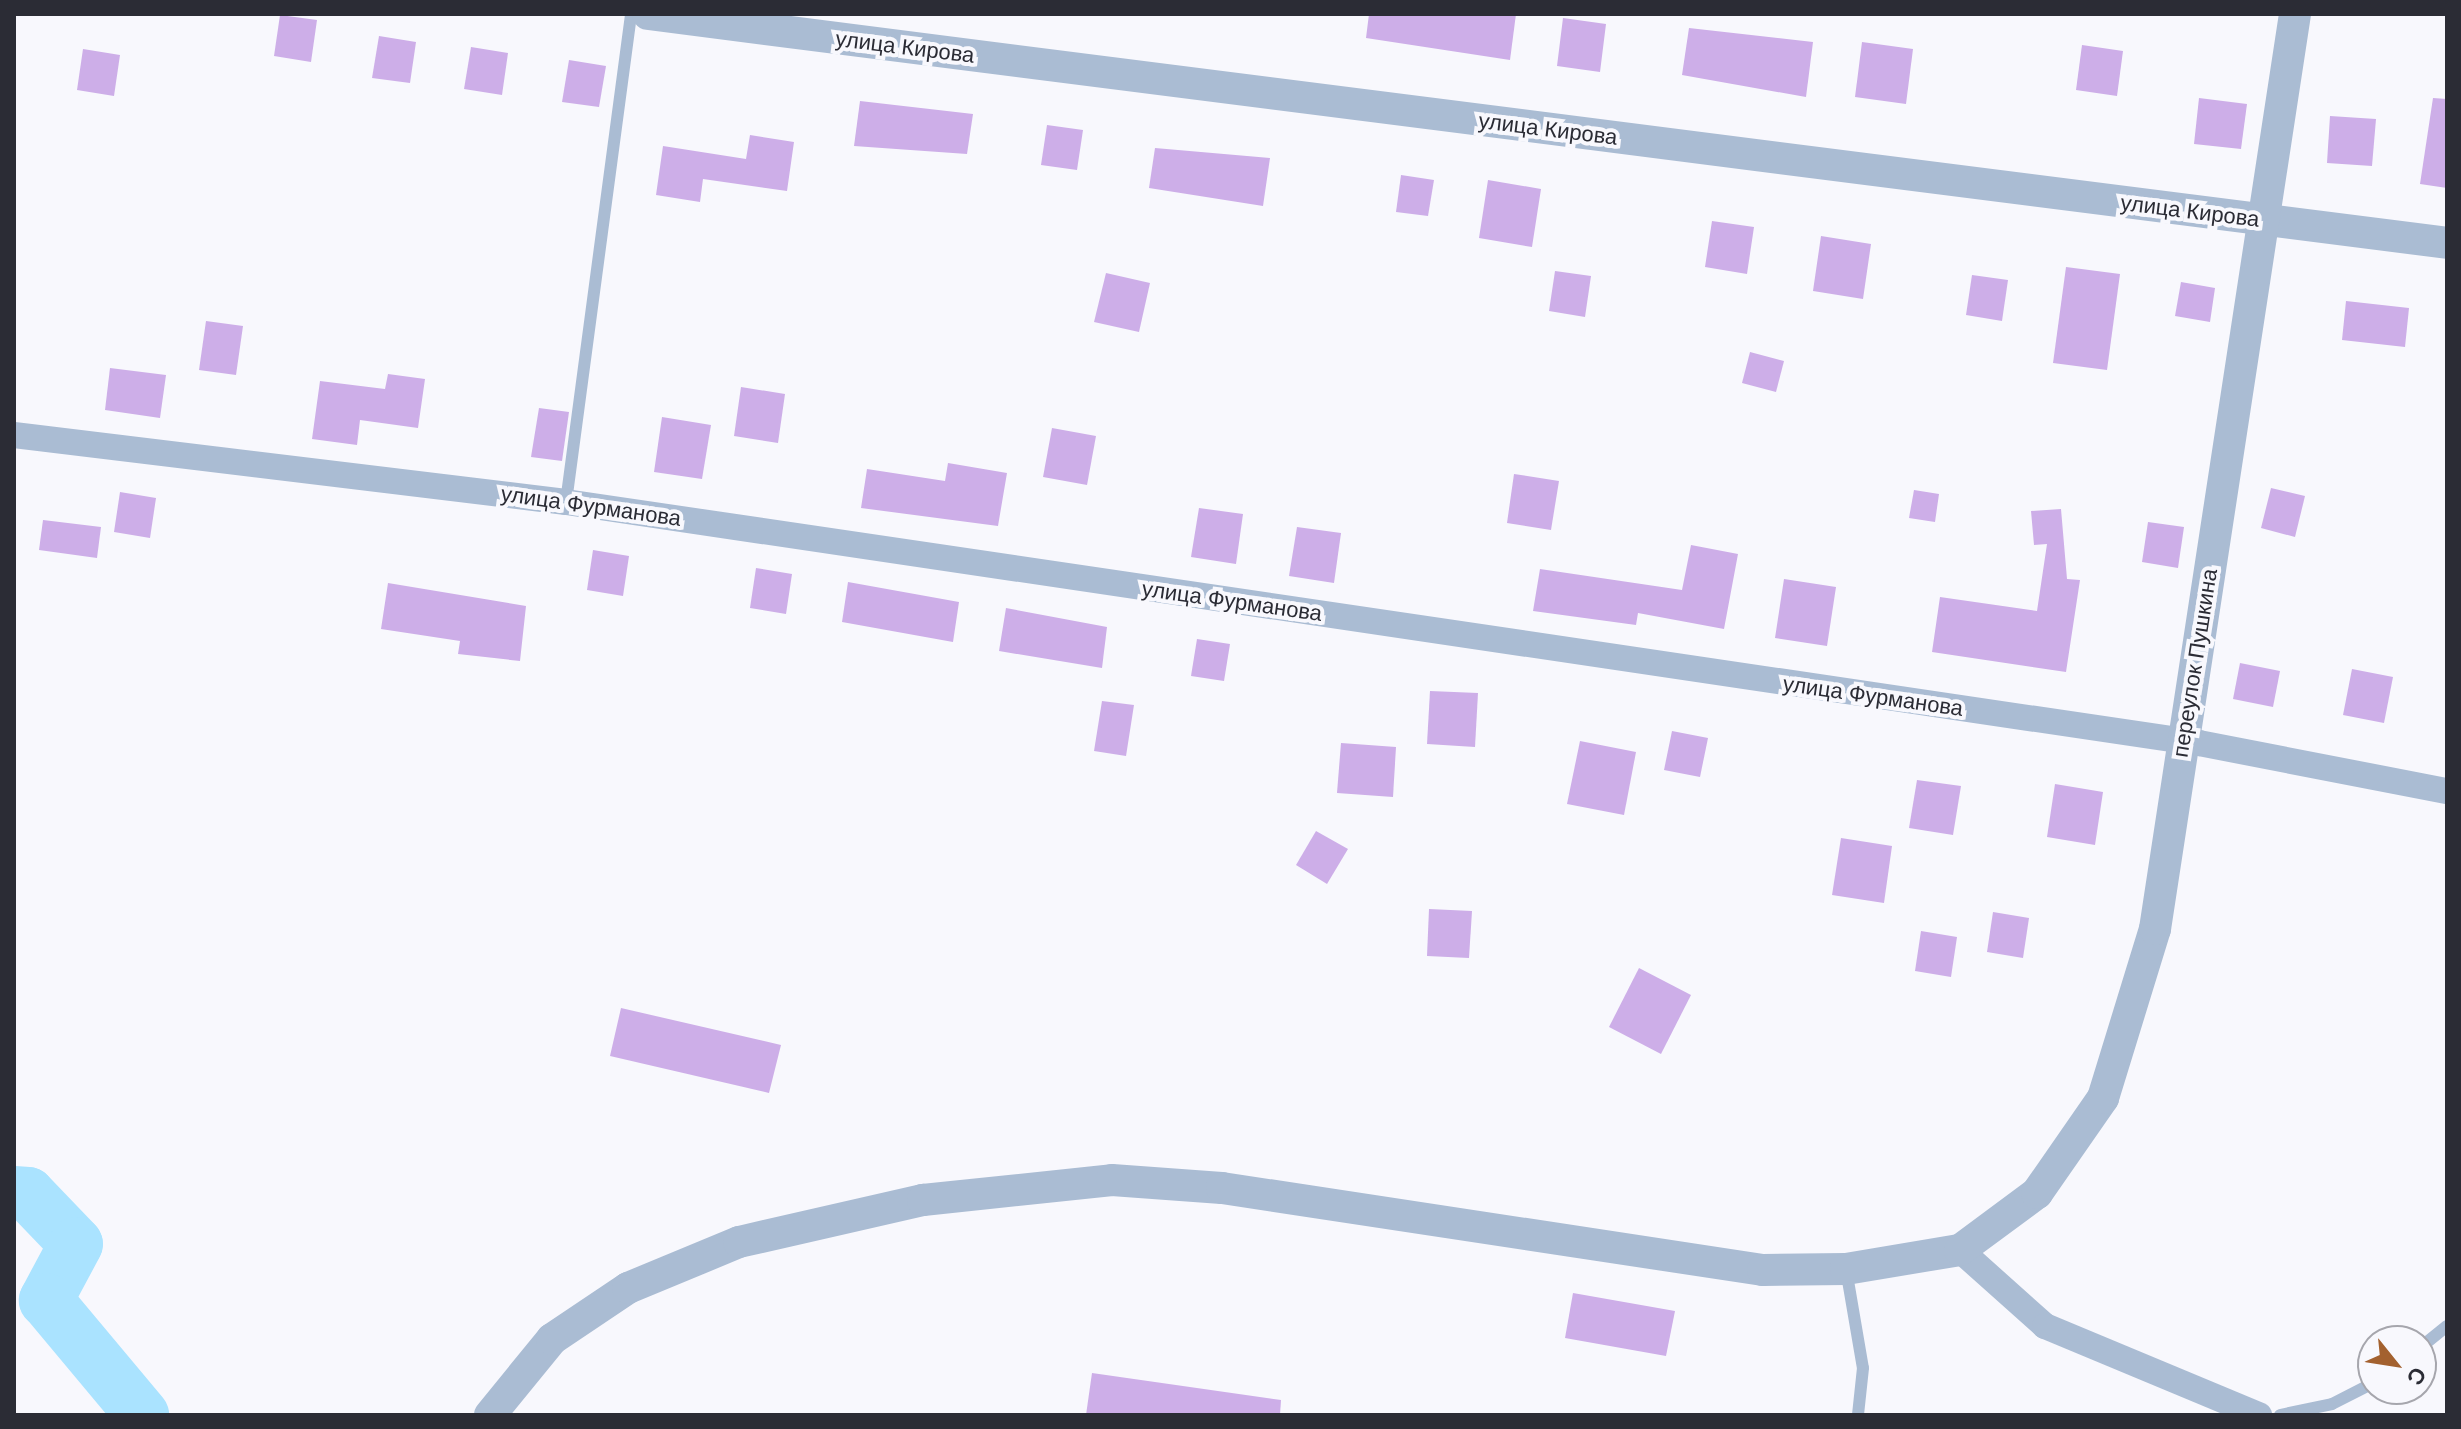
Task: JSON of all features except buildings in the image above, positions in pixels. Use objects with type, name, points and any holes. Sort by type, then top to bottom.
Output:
[{"type":"street","name":"улица Кирова","points":[[648,14],[2447,243]]},
{"type":"street","name":"переулок Пушкина","points":[[1960,1250],[2037,1193],[2103,1098],[2155,929],[2181,742],[2269,221],[2295,14]]},
{"type":"street","name":"улица Фурманова","points":[[14,435],[566,502],[2181,742],[2447,791]]},
{"type":"street","points":[[490,1415],[552,1339],[628,1288],[739,1242],[970,1195],[1112,1180],[1222,1188],[1763,1270],[1846,1269],[1960,1250],[2045,1326],[2259,1415]]},
{"type":"lane","points":[[566,502],[631,14]]},
{"type":"lane","points":[[1846,1269],[1863,1368],[1858,1415]]},
{"type":"lane","points":[[2280,1415],[2332,1404],[2357,1391]]},
{"type":"waterway","points":[[14,1193],[28,1194],[76,1244],[46,1300],[142,1415]]}]
